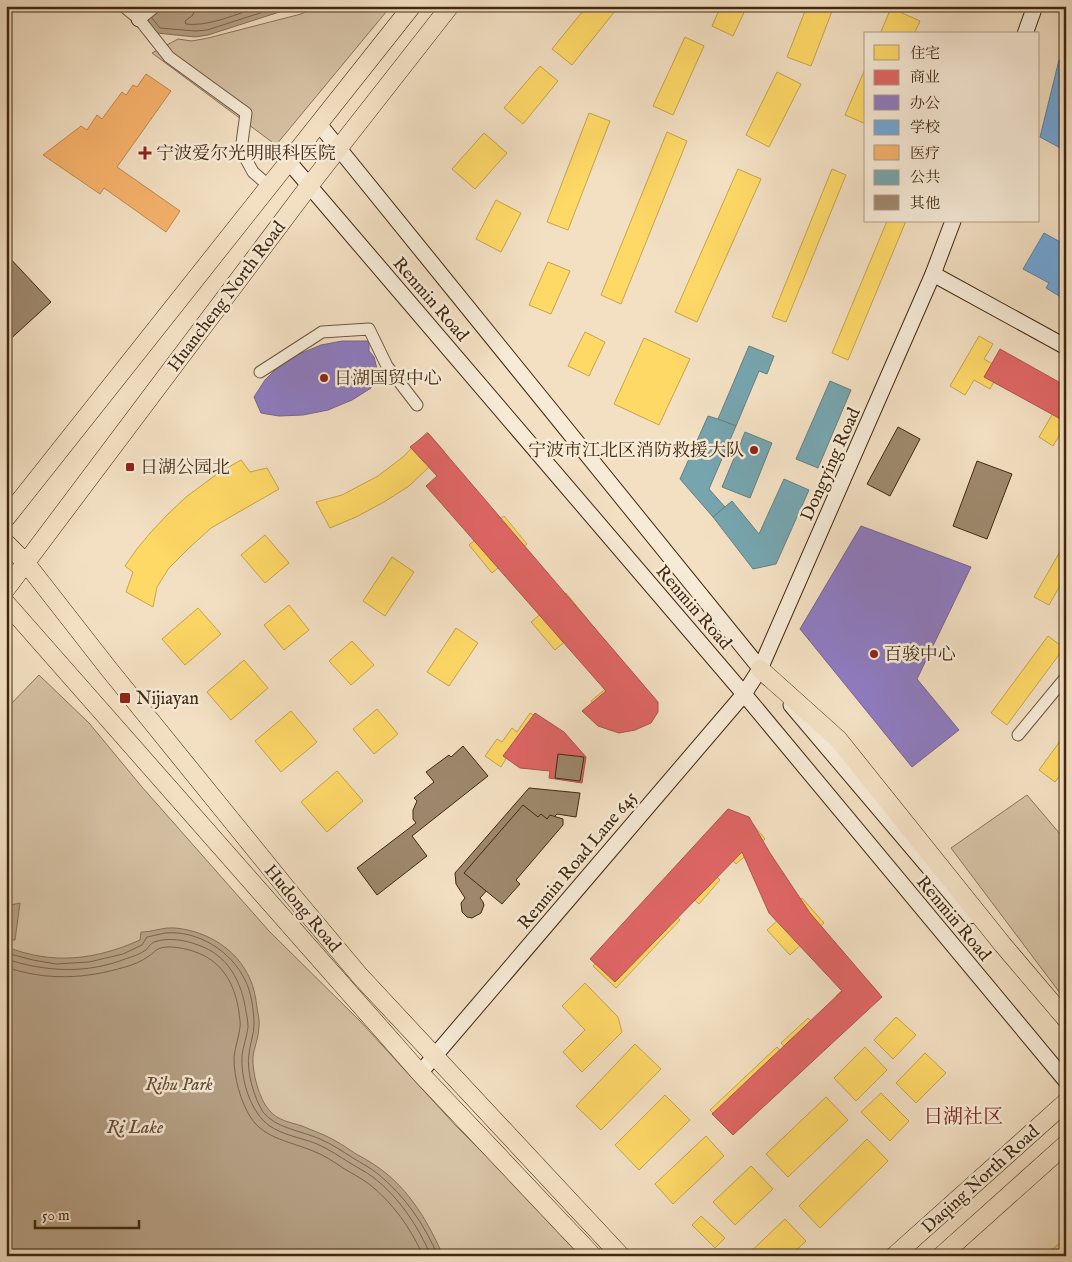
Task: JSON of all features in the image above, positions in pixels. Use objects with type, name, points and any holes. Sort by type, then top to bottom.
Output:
[{"type":"main road","name":"Huancheng North Road","points":[[6,518],[412,6]]},
{"type":"main road","name":"Huancheng North Road","points":[[6,589],[310,186],[450,6]]},
{"type":"main road","points":[[1026,32],[1035,6]]},
{"type":"main road","name":"Renmin Road","points":[[319,124],[760,669],[1066,1030]]},
{"type":"main road","name":"Renmin Road","points":[[289,162],[744,694],[1066,1081]]},
{"type":"main road","name":"Dongying Road","points":[[760,669],[933,274],[953,222]]},
{"type":"main road","points":[[933,274],[1066,347]]},
{"type":"main road","name":"Hudong Road","points":[[6,543],[26,563],[108,668],[360,976],[621,1256]]},
{"type":"main road","name":"Hudong Road","points":[[6,603],[420,1073],[593,1256]]},
{"type":"main road","points":[[760,669],[838,739],[1003,945],[1066,1019]]},
{"type":"main road","name":"Renmin Road Lane 645","points":[[420,1073],[744,694],[760,669]]},
{"type":"main road","name":"Daqing North Road","points":[[894,1256],[1066,1102]]},
{"type":"main road","name":"Daqing North Road","points":[[941,1256],[1066,1144]]},
{"type":"street","points":[[123,6],[140,19],[170,57],[246,113],[241,150],[253,172],[269,186]]},
{"type":"street","points":[[140,19],[156,6]]},
{"type":"street","points":[[260,372],[322,332],[369,329],[387,366],[417,406]]},
{"type":"street","points":[[1018,735],[1066,677]]},
{"type":"green space","points":[[319,6],[391,6],[276,145],[152,53],[178,39],[192,41],[208,38],[301,14]]},
{"type":"green space","name":"Rihu Park","points":[[39,675],[89,723],[142,787],[269,931],[360,1021],[456,1126],[553,1222],[584,1256],[6,1256],[6,709]]},
{"type":"green space","points":[[1027,795],[1066,841],[1066,1001],[951,848]]},
{"type":"water","points":[[136,6],[170,6],[179,10],[194,6],[298,6],[208,35],[195,37],[157,33]]},
{"type":"water","name":"Ri Lake","points":[[20,903],[15,940],[8,940],[7,947],[24,953],[57,958],[90,956],[140,940],[141,932],[171,928],[198,933],[220,943],[229,950],[244,968],[255,993],[259,1025],[253,1063],[257,1085],[265,1105],[276,1117],[332,1139],[371,1162],[390,1176],[409,1196],[425,1219],[443,1256],[6,1256],[6,906]]},
{"type":"building: 住宅","points":[[587,6],[619,6],[572,65],[552,49]]},
{"type":"building: 住宅","points":[[721,6],[747,6],[733,36],[712,26]]},
{"type":"building: 住宅","points":[[807,6],[834,6],[811,66],[787,57]]},
{"type":"building: 住宅","points":[[891,8],[920,21],[915,32],[881,32]]},
{"type":"building: 住宅","points":[[685,37],[704,46],[673,115],[653,106]]},
{"type":"building: 住宅","points":[[540,66],[558,81],[523,124],[504,108]]},
{"type":"building: 住宅","points":[[777,72],[801,84],[769,147],[746,135]]},
{"type":"building: 住宅","points":[[864,72],[864,123],[845,115]]},
{"type":"building: 住宅","points":[[589,113],[610,121],[568,230],[547,222]]},
{"type":"building: 住宅","points":[[667,132],[687,141],[621,304],[601,295]]},
{"type":"building: 住宅","points":[[484,133],[507,153],[475,189],[452,169]]},
{"type":"building: 住宅","points":[[738,169],[761,179],[697,322],[675,312]]},
{"type":"building: 住宅","points":[[832,169],[846,175],[786,322],[772,317]]},
{"type":"building: 住宅","points":[[496,200],[521,213],[501,252],[476,239]]},
{"type":"building: 住宅","points":[[887,222],[906,222],[848,360],[832,353]]},
{"type":"building: 住宅","points":[[548,262],[570,271],[551,314],[529,305]]},
{"type":"building: 住宅","points":[[585,332],[605,342],[589,376],[568,366]]},
{"type":"building: 住宅","points":[[979,336],[993,344],[984,359],[1001,369],[990,389],[974,380],[965,395],[950,386]]},
{"type":"building: 住宅","points":[[644,338],[690,359],[659,425],[614,404]]},
{"type":"building: 住宅","points":[[1066,391],[1066,433],[1062,431],[1053,446],[1039,437]]},
{"type":"building: 住宅","points":[[427,432],[445,452],[409,486],[356,517],[330,528],[316,502],[342,495],[378,476],[403,457]]},
{"type":"building: 住宅","points":[[241,460],[250,472],[267,468],[279,489],[211,528],[188,549],[169,568],[157,587],[153,607],[126,592],[133,572],[125,566],[151,532],[186,497],[217,474]]},
{"type":"building: 住宅","points":[[504,516],[527,544],[492,573],[469,545]]},
{"type":"building: 住宅","points":[[265,535],[289,563],[265,583],[241,555]]},
{"type":"building: 住宅","points":[[1066,541],[1066,575],[1049,605],[1034,597]]},
{"type":"building: 住宅","points":[[392,557],[414,572],[385,616],[363,601]]},
{"type":"building: 住宅","points":[[566,593],[589,621],[555,650],[531,622]]},
{"type":"building: 住宅","points":[[289,605],[309,630],[284,650],[264,625]]},
{"type":"building: 住宅","points":[[198,608],[221,634],[185,665],[162,639]]},
{"type":"building: 住宅","points":[[456,628],[478,643],[449,686],[427,672]]},
{"type":"building: 住宅","points":[[1048,636],[1064,648],[1007,725],[991,713]]},
{"type":"building: 住宅","points":[[352,641],[374,665],[351,685],[329,661]]},
{"type":"building: 住宅","points":[[244,660],[268,688],[231,720],[207,692]]},
{"type":"building: 住宅","points":[[626,672],[649,700],[614,729],[591,701]]},
{"type":"building: 住宅","points":[[377,709],[398,734],[374,754],[353,729]]},
{"type":"building: 住宅","points":[[291,711],[317,742],[281,772],[255,741]]},
{"type":"building: 住宅","points":[[530,713],[549,725],[532,750],[523,744],[515,755],[510,752],[501,767],[485,756],[497,739],[502,742],[512,728],[517,732]]},
{"type":"building: 住宅","points":[[1066,733],[1066,767],[1055,782],[1039,770]]},
{"type":"building: 住宅","points":[[337,771],[363,801],[327,832],[301,802]]},
{"type":"building: 住宅","points":[[746,816],[765,839],[736,864],[717,842]]},
{"type":"building: 住宅","points":[[701,863],[720,880],[699,904],[680,887]]},
{"type":"building: 住宅","points":[[657,898],[680,920],[616,988],[593,966]]},
{"type":"building: 住宅","points":[[802,898],[824,923],[790,955],[767,930]]},
{"type":"building: 住宅","points":[[860,973],[880,994],[856,1017],[836,996]]},
{"type":"building: 住宅","points":[[585,983],[618,1017],[622,1032],[582,1072],[563,1052],[585,1030],[562,1006]]},
{"type":"building: 住宅","points":[[896,1017],[916,1035],[893,1059],[874,1040]]},
{"type":"building: 住宅","points":[[808,1018],[828,1039],[800,1064],[781,1043]]},
{"type":"building: 住宅","points":[[635,1044],[661,1069],[601,1130],[576,1106]]},
{"type":"building: 住宅","points":[[777,1047],[798,1069],[731,1132],[710,1110]]},
{"type":"building: 住宅","points":[[865,1047],[887,1070],[856,1101],[834,1078]]},
{"type":"building: 住宅","points":[[925,1053],[946,1073],[916,1103],[896,1083]]},
{"type":"building: 住宅","points":[[881,1093],[909,1121],[890,1141],[861,1112]]},
{"type":"building: 住宅","points":[[665,1095],[690,1120],[639,1170],[615,1145]]},
{"type":"building: 住宅","points":[[826,1097],[848,1120],[788,1177],[766,1154]]},
{"type":"building: 住宅","points":[[706,1136],[724,1156],[673,1204],[655,1184]]},
{"type":"building: 住宅","points":[[867,1139],[888,1161],[820,1228],[799,1206]]},
{"type":"building: 住宅","points":[[751,1166],[773,1189],[735,1225],[713,1202]]},
{"type":"building: 住宅","points":[[701,1216],[725,1238],[715,1248],[692,1225]]},
{"type":"building: 住宅","points":[[785,1219],[806,1241],[790,1256],[746,1256]]},
{"type":"building: 住宅","points":[[1066,1238],[1066,1256],[1044,1256]]},
{"type":"building: 商业","points":[[1000,349],[1066,386],[1066,422],[984,377]]},
{"type":"building: 商业","points":[[428,433],[658,702],[658,712],[651,723],[635,730],[619,733],[598,726],[582,711],[606,691],[426,486],[437,476],[410,447]]},
{"type":"building: 商业","points":[[535,713],[564,732],[586,757],[582,783],[549,778],[550,771],[520,768],[503,756]]},
{"type":"building: 商业","points":[[728,809],[749,817],[770,853],[810,913],[882,997],[733,1135],[712,1114],[842,991],[769,913],[742,852],[615,982],[590,959]]},
{"type":"building: 办公","name":"日湖国贸中心","points":[[342,341],[369,341],[369,351],[374,357],[377,369],[383,376],[371,388],[352,400],[328,410],[303,415],[279,416],[261,413],[254,397],[265,380],[276,369],[297,355],[321,345]]},
{"type":"building: 办公","name":"百骏中心","points":[[861,526],[971,567],[917,679],[959,730],[912,767],[800,629]]},
{"type":"building: 学校","points":[[1059,60],[1066,61],[1066,151],[1040,137]]},
{"type":"building: 学校","points":[[1044,233],[1062,243],[1066,236],[1066,296],[1064,299],[1046,288],[1049,283],[1023,269]]},
{"type":"building: 医疗","points":[[146,74],[171,91],[117,167],[180,211],[166,232],[104,188],[100,194],[43,155],[81,126],[87,130],[97,115],[102,119],[122,92],[126,95],[133,85],[137,87]]},
{"type":"building: 公共","points":[[749,346],[774,356],[767,374],[759,371],[736,426],[718,419]]},
{"type":"building: 公共","points":[[830,381],[851,390],[818,468],[796,459]]},
{"type":"building: 公共","points":[[708,416],[736,426],[709,489],[725,507],[713,517],[680,479]]},
{"type":"building: 公共","points":[[745,432],[772,443],[750,498],[722,487]]},
{"type":"building: 公共","points":[[784,479],[809,490],[776,564],[753,569],[713,517],[732,501],[759,534]]},
{"type":"building: 其他","points":[[6,254],[51,302],[6,343]]},
{"type":"building: 其他","points":[[898,427],[920,439],[890,496],[867,484]]},
{"type":"building: 其他","points":[[977,461],[1012,474],[987,539],[953,526]]},
{"type":"building: 其他","points":[[463,746],[488,776],[412,836],[427,856],[377,895],[357,868],[416,823],[413,819],[413,810],[417,801],[414,798],[434,782],[426,772],[449,755],[451,757]]},
{"type":"building: 其他","points":[[558,754],[584,757],[580,781],[555,778]]},
{"type":"building: 其他","points":[[529,788],[580,793],[576,817],[557,814],[480,898],[484,905],[481,913],[472,918],[467,917],[462,912],[461,903],[465,898],[456,884],[455,873]]},
{"type":"building: 其他","points":[[523,805],[538,817],[541,814],[547,819],[550,815],[563,819],[563,825],[516,880],[520,884],[502,904],[464,873]]},
{"type":"place","name":"宁波爱尔光明眼科医院","points":[[145,153]]},
{"type":"place","name":"日湖国贸中心","points":[[324,378]]},
{"type":"place","name":"宁波市江北区消防救援大队","points":[[754,450]]},
{"type":"place","name":"日湖公园北","points":[[130,467]]},
{"type":"place","name":"百骏中心","points":[[874,654]]},
{"type":"place","name":"Nijiayan","points":[[125,698]]},
{"type":"district","name":"日湖社区","points":[[963,1116]]}]
